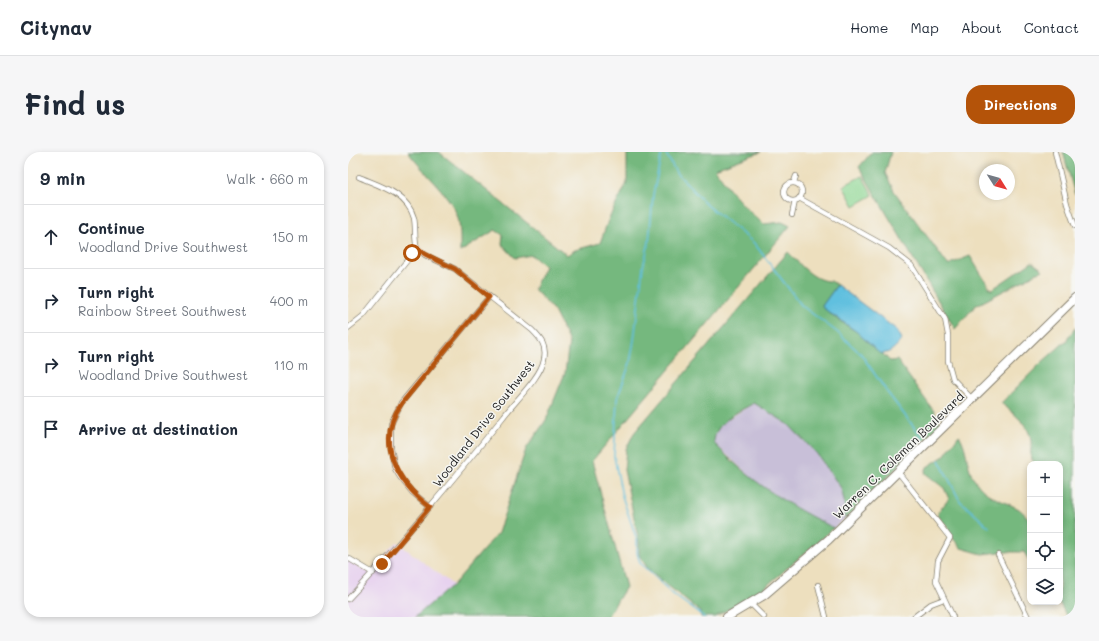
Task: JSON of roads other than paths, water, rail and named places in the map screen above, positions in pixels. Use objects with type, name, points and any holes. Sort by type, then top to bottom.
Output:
[{"type":"highway","name":"Warren C. Coleman Boulevard","points":[[727,617],[764,594],[803,563],[1075,299]]},
{"type":"street","points":[[1055,152],[1067,204],[1075,226]]},
{"type":"street","points":[[794,182],[796,176]]},
{"type":"street","points":[[348,328],[363,316],[417,248],[415,243],[414,218],[403,200],[388,189],[359,177]]},
{"type":"street","points":[[792,215],[797,200],[802,190],[799,184],[794,182],[787,184],[783,192],[787,199],[797,200],[889,248],[911,265],[945,319],[948,335],[948,361],[953,379],[972,399]]},
{"type":"street","name":"Woodland Drive Southwest","points":[[348,599],[373,573],[430,507],[538,373],[544,360],[545,350],[539,337],[455,269],[425,254],[417,248]]},
{"type":"street","points":[[430,507],[412,492],[400,478],[395,468],[390,448],[391,424],[402,403],[489,297]]},
{"type":"street","points":[[898,472],[950,538],[937,566],[936,581],[953,617]]},
{"type":"street","points":[[998,555],[1028,617]]},
{"type":"street","points":[[348,558],[373,573]]},
{"type":"street","points":[[818,585],[826,617]]},
{"type":"street","points":[[914,617],[931,604],[944,599]]},
{"type":"street","points":[[750,603],[764,617]]},
{"type":"water","points":[[837,285],[897,330],[902,339],[895,347],[889,352],[883,354],[879,353],[857,332],[823,308],[822,306]]},
{"type":"waterway","points":[[662,152],[653,195],[649,242],[643,267],[630,363],[617,399],[614,456],[622,496],[637,540],[637,553],[640,563],[674,595],[704,617]]},
{"type":"waterway","points":[[665,152],[676,172],[707,205],[754,243],[802,306],[837,332],[861,354],[887,392],[923,439]]},
{"type":"waterway","points":[[939,460],[960,501],[989,527]]}]
